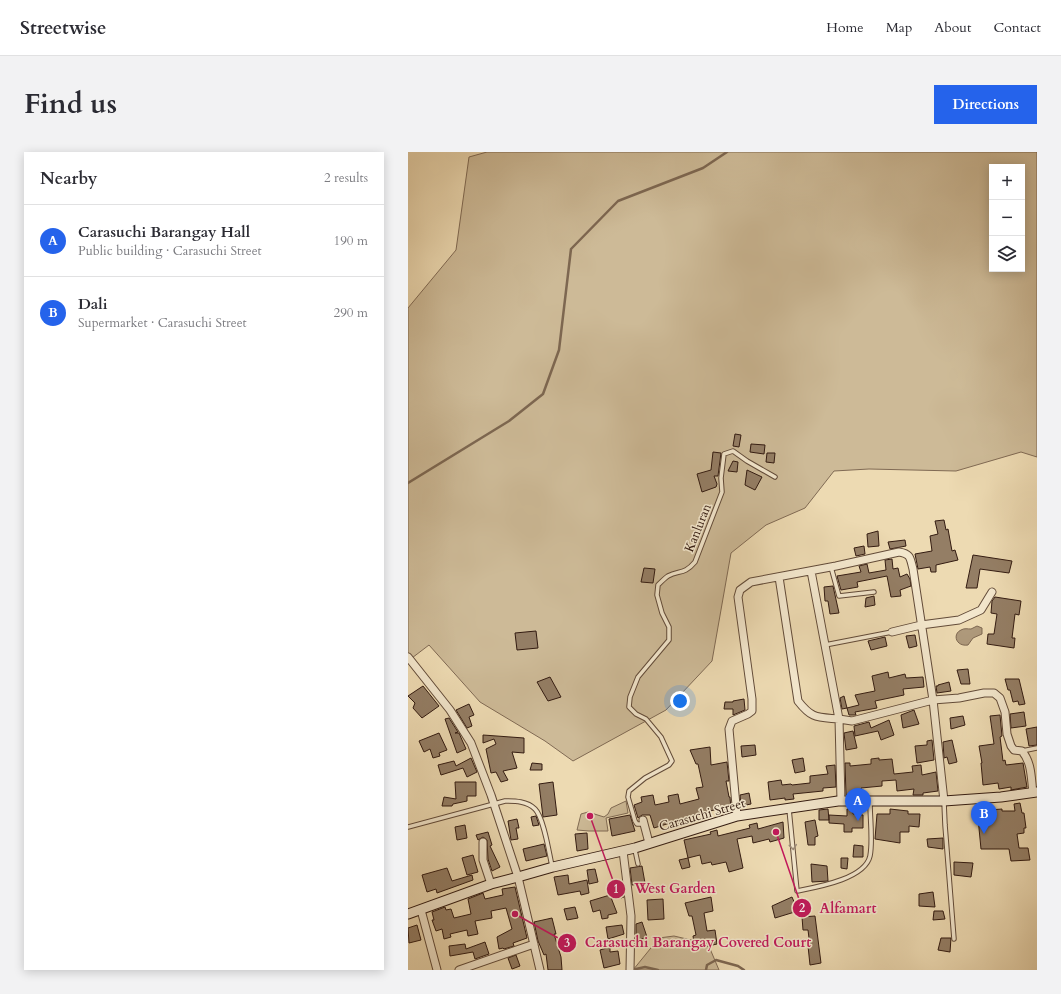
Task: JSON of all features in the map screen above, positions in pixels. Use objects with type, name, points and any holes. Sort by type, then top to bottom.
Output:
[{"type":"street","points":[[737,816],[729,729],[732,721],[752,711],[752,699],[738,597],[740,590],[752,582],[899,552],[906,553],[910,557],[913,569],[933,700],[944,801]]},
{"type":"street","points":[[811,571],[839,719],[841,801]]},
{"type":"street","points":[[779,577],[798,701],[806,711],[815,717],[852,721],[933,700],[994,693],[1000,698],[1005,712],[1011,746],[1014,750],[1022,751],[1027,758],[1035,793]]},
{"type":"street","points":[[892,632],[921,625],[959,620],[981,610],[992,592]]},
{"type":"street","points":[[408,657],[450,710],[470,743],[494,804],[518,877],[540,970]]},
{"type":"street","name":"Carasuchi Street","points":[[408,914],[491,884],[553,867],[635,848],[737,816],[841,801],[944,801],[1035,793]]},
{"type":"street","points":[[643,822],[650,843]]},
{"type":"street","points":[[483,842],[483,860],[491,884]]},
{"type":"street","points":[[623,851],[630,916],[630,970]]},
{"type":"street","points":[[421,910],[437,970]]},
{"type":"street","points":[[459,970],[534,944]]},
{"type":"lane","name":"Kanluran","points":[[643,822],[637,824],[635,821],[628,797],[629,791],[645,778],[669,765],[672,761],[660,737],[646,719],[636,714],[629,708],[630,697],[638,677],[669,640],[669,627],[662,613],[657,595],[658,585],[669,575],[682,572],[690,568],[695,562],[722,492],[721,478],[724,454],[734,451],[747,461],[775,477]]},
{"type":"lane","points":[[831,567],[839,596],[874,592]]},
{"type":"lane","points":[[825,645],[892,632]]},
{"type":"lane","points":[[1022,751],[1037,748]]},
{"type":"lane","points":[[408,827],[505,801],[517,800],[535,809],[540,818],[553,867]]},
{"type":"lane","points":[[789,808],[797,891],[839,881],[864,868],[870,858],[871,849],[870,801]]},
{"type":"lane","points":[[944,801],[954,939]]},
{"type":"lane","points":[[635,848],[638,864]]},
{"type":"shaded area","points":[[487,152],[1037,152],[1037,457],[1021,452],[956,471],[869,469],[834,471],[805,508],[766,525],[731,553],[712,661],[666,710],[573,761],[545,741],[480,702],[429,645],[408,661],[408,308],[456,250],[469,157]]},
{"type":"shaded area","points":[[977,626],[982,628],[982,634],[973,638],[968,645],[958,642],[956,637],[958,632],[962,629],[971,629]]},
{"type":"shaded area","points":[[626,801],[628,813],[606,818],[608,831],[577,830],[581,814],[588,812],[604,817],[608,814],[611,808]]},
{"type":"shaded area","points":[[674,936],[708,944],[719,970],[633,970],[659,938]]},
{"type":"building","points":[[735,434],[741,435],[739,447],[733,446]]},
{"type":"building","points":[[751,444],[765,445],[764,454],[750,452]]},
{"type":"building","points":[[713,452],[721,453],[718,476],[714,476],[717,484],[716,487],[702,492],[697,474],[711,470]]},
{"type":"building","points":[[767,453],[775,453],[774,463],[766,462]]},
{"type":"building","points":[[733,461],[738,462],[737,472],[728,471]]},
{"type":"building","points":[[747,470],[762,477],[755,490],[745,485]]},
{"type":"building","points":[[944,520],[946,530],[948,529],[952,551],[955,550],[958,560],[936,565],[936,572],[931,572],[930,567],[918,569],[915,554],[932,551],[930,536],[938,534],[935,521]]},
{"type":"building","points":[[878,531],[879,546],[868,547],[867,534]]},
{"type":"building","points":[[905,540],[906,546],[890,549],[888,542]]},
{"type":"building","points":[[864,546],[865,554],[856,556],[854,548]]},
{"type":"building","points":[[973,555],[1012,561],[1009,573],[980,569],[977,588],[966,588]]},
{"type":"building","points":[[892,559],[893,569],[898,568],[900,577],[907,574],[910,579],[911,586],[900,590],[901,596],[891,597],[887,576],[857,582],[858,587],[841,590],[837,576],[861,572],[859,566],[867,564],[869,573],[886,570],[885,560]]},
{"type":"building","points":[[644,568],[655,569],[653,583],[641,582]]},
{"type":"building","points":[[833,586],[839,613],[830,614],[828,601],[825,601],[824,587]]},
{"type":"building","points":[[874,596],[875,605],[865,607],[866,598]]},
{"type":"building","points":[[995,597],[1021,601],[1019,615],[1015,614],[1012,638],[1015,638],[1014,648],[987,644],[988,634],[994,634],[997,614],[991,613],[992,601]]},
{"type":"building","points":[[536,631],[538,648],[517,650],[515,633]]},
{"type":"building","points":[[915,635],[917,646],[909,648],[906,636]]},
{"type":"building","points":[[885,637],[887,646],[871,650],[868,641]]},
{"type":"building","points":[[968,669],[970,684],[961,684],[957,670]]},
{"type":"building","points":[[888,672],[889,678],[905,674],[906,678],[923,677],[924,687],[903,689],[904,695],[875,701],[877,708],[855,712],[856,715],[849,715],[847,708],[859,705],[855,695],[875,691],[872,676]]},
{"type":"building","points":[[550,677],[561,697],[548,701],[537,682]]},
{"type":"building","points":[[1005,679],[1019,679],[1025,704],[1019,705],[1018,701],[1013,702]]},
{"type":"building","points":[[949,682],[951,691],[937,693],[936,686]]},
{"type":"building","points":[[423,686],[439,706],[422,718],[413,708],[415,703],[408,696]]},
{"type":"building","points":[[844,696],[847,708],[842,709],[840,698]]},
{"type":"building","points":[[744,699],[745,710],[733,715],[733,709],[724,709],[725,702],[733,702]]},
{"type":"building","points":[[469,704],[474,715],[469,717],[472,726],[467,728],[456,710]]},
{"type":"building","points":[[914,710],[919,724],[903,728],[901,715]]},
{"type":"building","points":[[1024,712],[1026,726],[1011,728],[1010,714]]},
{"type":"building","points":[[1000,715],[1002,736],[1000,737],[1003,761],[1005,760],[1006,765],[1023,763],[1027,787],[1011,790],[1011,787],[999,789],[998,783],[983,785],[982,763],[979,746],[994,744],[990,716]]},
{"type":"building","points":[[963,716],[965,725],[951,729],[950,718]]},
{"type":"building","points":[[449,718],[458,732],[455,733],[459,733],[466,749],[457,753],[445,719]]},
{"type":"building","points":[[889,720],[894,735],[881,740],[878,731],[855,736],[854,726],[869,722],[871,728]]},
{"type":"building","points":[[1037,727],[1037,745],[1029,746],[1026,729]]},
{"type":"building","points":[[853,731],[857,748],[846,750],[844,733]]},
{"type":"building","points":[[439,733],[447,750],[439,753],[440,756],[433,758],[430,749],[424,752],[419,741]]},
{"type":"building","points":[[483,735],[524,738],[524,753],[512,752],[517,768],[503,771],[508,780],[501,782],[496,772],[491,773],[486,749],[496,744],[494,739],[483,743]]},
{"type":"building","points":[[932,740],[934,760],[917,763],[915,746],[927,745],[927,741]]},
{"type":"building","points":[[952,740],[957,762],[949,764],[947,757],[944,758],[943,742]]},
{"type":"building","points":[[755,745],[756,755],[742,757],[741,746]]},
{"type":"building","points":[[710,747],[711,765],[727,762],[729,781],[726,781],[730,797],[731,810],[718,813],[718,809],[694,815],[695,819],[684,823],[674,825],[673,822],[654,828],[650,815],[642,815],[638,818],[634,805],[642,802],[641,797],[653,795],[655,805],[669,802],[668,796],[678,794],[680,804],[699,799],[696,788],[703,787],[698,764],[696,764],[690,750]]},
{"type":"building","points":[[471,758],[477,772],[467,777],[463,768],[441,775],[438,765],[454,761],[456,766]]},
{"type":"building","points":[[803,758],[805,771],[795,773],[792,760]]},
{"type":"building","points":[[879,758],[879,760],[892,759],[894,774],[913,772],[912,766],[921,765],[922,775],[936,772],[938,791],[923,793],[923,795],[913,795],[914,789],[897,791],[896,780],[882,781],[882,786],[861,788],[862,794],[846,795],[845,763],[850,763],[850,766],[871,764],[871,759]]},
{"type":"building","points":[[532,763],[542,764],[542,770],[530,770]]},
{"type":"building","points":[[835,765],[836,787],[823,788],[823,791],[793,794],[794,799],[785,800],[785,798],[770,800],[768,782],[781,780],[782,785],[810,783],[810,776],[828,774],[826,766]]},
{"type":"building","points":[[455,782],[476,782],[476,796],[467,796],[467,801],[453,804],[452,806],[442,806],[444,797],[456,799]]},
{"type":"building","points":[[553,782],[557,815],[543,817],[539,784]]},
{"type":"building","points":[[749,793],[751,804],[741,806],[740,795]]},
{"type":"building","points":[[1020,803],[1022,813],[1024,813],[1026,828],[1024,828],[1024,833],[1017,834],[1019,848],[1028,848],[1030,860],[1011,861],[1009,849],[981,849],[978,818],[990,817],[990,810],[1002,809],[1002,811],[1015,811],[1014,804]]},
{"type":"building","points":[[828,809],[829,820],[819,820],[819,810]]},
{"type":"building","points":[[847,809],[853,809],[853,814],[863,815],[863,828],[852,828],[852,832],[844,832],[844,824],[829,823],[829,815],[847,816]]},
{"type":"building","points":[[890,809],[908,811],[908,814],[920,814],[919,827],[909,826],[909,832],[900,832],[900,843],[875,839],[877,814],[890,814]]},
{"type":"building","points":[[630,815],[635,831],[612,836],[609,819]]},
{"type":"building","points":[[536,816],[539,825],[533,826],[531,817]]},
{"type":"building","points":[[517,819],[519,828],[516,828],[518,839],[511,840],[508,821]]},
{"type":"building","points":[[815,820],[818,836],[815,837],[815,845],[808,845],[805,822]]},
{"type":"building","points":[[783,822],[784,838],[770,842],[769,839],[753,843],[752,836],[737,839],[743,868],[729,872],[726,862],[712,865],[711,862],[702,864],[700,855],[688,858],[684,840],[711,834],[710,832],[717,830],[718,836],[750,828],[749,825],[757,823],[758,829]]},
{"type":"building","points":[[465,825],[467,838],[457,840],[455,827]]},
{"type":"building","points":[[488,832],[492,845],[490,846],[500,867],[492,871],[488,859],[487,840],[483,837],[478,840],[476,835]]},
{"type":"building","points":[[587,833],[588,849],[577,851],[575,834]]},
{"type":"building","points":[[943,838],[943,849],[928,847],[927,839]]},
{"type":"building","points":[[544,844],[547,856],[526,861],[523,849]]},
{"type":"building","points":[[854,845],[863,846],[863,857],[853,857]]},
{"type":"building","points":[[473,855],[478,872],[467,875],[462,858]]},
{"type":"building","points":[[688,858],[690,867],[682,869],[679,860]]},
{"type":"building","points":[[841,858],[848,858],[847,869],[841,868]]},
{"type":"building","points":[[954,862],[973,863],[971,877],[954,875]]},
{"type":"building","points":[[811,864],[827,866],[828,881],[812,882]]},
{"type":"building","points":[[642,866],[645,883],[632,885],[630,868]]},
{"type":"building","points":[[447,868],[452,881],[472,875],[473,880],[437,893],[436,889],[427,892],[422,875]]},
{"type":"building","points":[[595,869],[598,882],[589,884],[587,870]]},
{"type":"building","points":[[568,875],[569,884],[587,880],[589,893],[581,895],[580,891],[558,895],[554,877]]},
{"type":"building","points":[[622,881],[624,897],[621,898],[618,882]]},
{"type":"building","points":[[515,887],[527,938],[513,943],[514,946],[499,949],[497,937],[512,929],[506,908],[491,911],[492,918],[475,921],[478,934],[468,936],[467,930],[450,934],[451,937],[444,939],[442,929],[436,931],[432,920],[434,920],[432,912],[445,907],[446,910],[451,909],[454,918],[471,914],[468,899],[483,893],[485,899],[503,895],[502,889]]},
{"type":"building","points":[[933,892],[935,907],[919,906],[919,894]]},
{"type":"building","points":[[610,895],[617,913],[608,915],[608,918],[602,919],[600,910],[593,912],[590,901]]},
{"type":"building","points":[[711,897],[713,911],[704,913],[707,931],[715,930],[717,944],[695,949],[693,936],[696,935],[692,916],[689,916],[685,903]]},
{"type":"building","points":[[792,897],[798,911],[775,918],[772,906]]},
{"type":"building","points":[[663,899],[664,919],[648,920],[647,900]]},
{"type":"building","points":[[575,907],[578,918],[567,920],[564,909]]},
{"type":"building","points":[[934,911],[943,911],[945,919],[933,920]]},
{"type":"building","points":[[815,916],[821,963],[810,965],[808,930],[803,930],[802,917]]},
{"type":"building","points":[[552,918],[556,934],[554,934],[561,957],[562,970],[548,970],[546,954],[544,955],[538,941],[534,922]]},
{"type":"building","points":[[642,922],[647,937],[636,941],[636,924]]},
{"type":"building","points":[[417,925],[421,940],[409,943],[408,928]]},
{"type":"building","points":[[622,925],[624,934],[608,939],[606,927]]},
{"type":"building","points":[[941,938],[951,938],[950,952],[938,950]]},
{"type":"building","points":[[485,942],[489,954],[475,959],[473,952],[450,956],[449,946],[465,944],[466,949]]},
{"type":"building","points":[[610,947],[610,952],[618,951],[620,964],[604,968],[600,950]]},
{"type":"building","points":[[516,955],[520,966],[512,969],[508,958]]},
{"type":"waterway","points":[[408,483],[509,421],[543,394],[559,350],[571,249],[618,201],[703,168],[727,152]]},
{"type":"waterway","points":[[706,970],[707,965],[716,960],[738,966],[744,970]]},
{"type":"waterway","points":[[636,969],[645,967],[658,970]]},
{"type":"place","name":"West Garden","points":[[590,816]]},
{"type":"place","name":"Carasuchi Barangay Hall","points":[[858,821]]},
{"type":"place","name":"Alfamart","points":[[776,832]]},
{"type":"place","name":"Dali","points":[[984,834]]},
{"type":"place","name":"Carasuchi Barangay Covered Court","points":[[515,914]]}]
